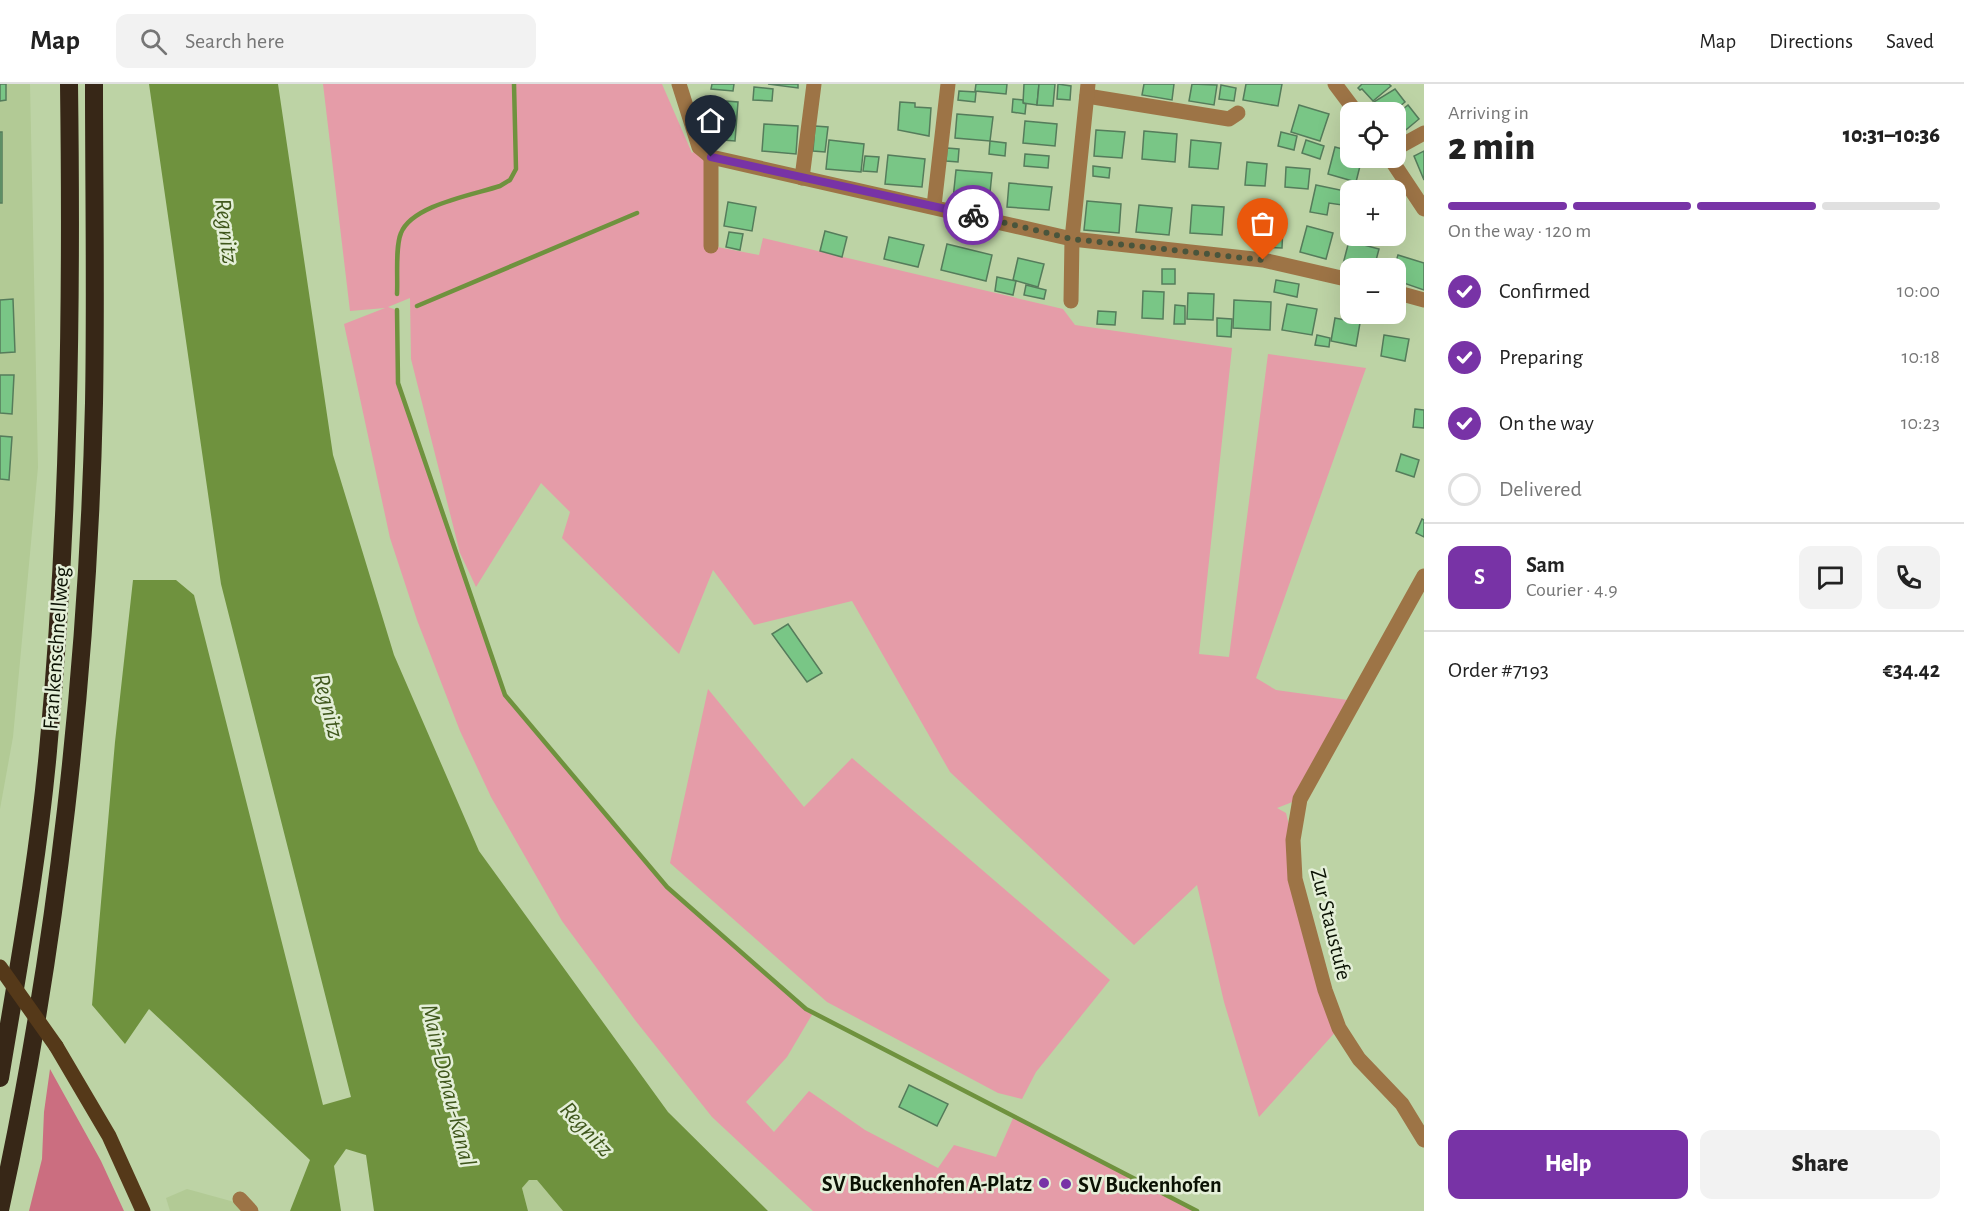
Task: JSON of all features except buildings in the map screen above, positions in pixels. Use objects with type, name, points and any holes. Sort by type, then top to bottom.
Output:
[{"type":"highway","name":"Frankenschnellweg","points":[[0,1078],[33,877],[48,753],[61,591],[69,405],[69,84]]},
{"type":"highway","name":"Frankenschnellweg","points":[[0,1210],[55,901],[72,744],[94,405],[94,84]]},
{"type":"main road","points":[[0,967],[56,1046],[109,1137],[143,1211]]},
{"type":"street","points":[[679,84],[699,147],[711,157],[1072,239],[1263,260],[1340,278]]},
{"type":"street","points":[[802,178],[814,84]]},
{"type":"street","points":[[934,206],[948,84]]},
{"type":"street","points":[[1335,84],[1348,102]]},
{"type":"street","points":[[1071,301],[1072,239],[1088,90],[1229,119],[1238,113]]},
{"type":"street","points":[[1406,143],[1424,133]]},
{"type":"street","points":[[711,157],[711,246]]},
{"type":"street","points":[[1397,168],[1424,209]]},
{"type":"street","points":[[1406,295],[1424,300]]},
{"type":"street","name":"Zur Staustufe","points":[[1424,576],[1300,799],[1293,840],[1295,879],[1325,990],[1339,1028],[1359,1059],[1402,1104],[1424,1140]]},
{"type":"street","points":[[240,1199],[251,1211]]},
{"type":"shaded area","points":[[0,84],[30,84],[38,467],[13,737],[0,809]]},
{"type":"shaded area","points":[[323,84],[662,84],[692,153],[699,147],[711,157],[712,246],[759,255],[763,238],[1063,309],[1075,325],[1232,348],[1199,654],[1229,657],[1268,354],[1366,368],[1256,678],[1276,690],[1355,701],[1300,799],[1277,808],[1286,813],[1339,1028],[1259,1117],[1224,1002],[1197,885],[1134,945],[950,772],[852,601],[754,625],[713,570],[679,654],[562,538],[570,512],[541,483],[476,587],[460,553],[411,359],[410,298],[388,307],[397,310],[398,383],[505,695],[667,887],[813,1013],[787,1057],[746,1102],[774,1132],[809,1091],[865,1130],[938,1168],[954,1145],[996,1157],[1014,1116],[1197,1211],[813,1211],[712,1117],[635,1020],[562,921],[491,797],[460,731],[417,620],[390,538],[344,324],[385,308],[350,311]]},
{"type":"shaded area","points":[[708,689],[804,807],[852,758],[1110,980],[1036,1072],[1022,1099],[998,1093],[827,1002],[670,863]]},
{"type":"shaded area","points":[[50,1069],[101,1161],[124,1211],[29,1211],[42,1159],[44,1112]]},
{"type":"shaded area","points":[[529,1180],[537,1180],[563,1211],[528,1211],[522,1188]]},
{"type":"shaded area","points":[[187,1189],[238,1203],[245,1211],[170,1211],[166,1198]]},
{"type":"water","points":[[149,84],[278,84],[333,455],[394,655],[479,851],[668,1112],[768,1211],[563,1211],[537,1180],[529,1180],[522,1188],[528,1211],[374,1211],[366,1155],[346,1149],[334,1166],[341,1211],[290,1211],[310,1160],[149,1009],[125,1044],[92,1005],[115,742],[133,580],[176,580],[194,595],[323,1105],[351,1097],[221,584]]},
{"type":"waterway","points":[[397,294],[398,246],[401,233],[407,223],[417,215],[444,202],[500,186],[510,180],[516,169],[514,84]]},
{"type":"waterway","points":[[417,306],[637,213]]},
{"type":"waterway","points":[[397,310],[398,383],[505,695],[667,887],[806,1009],[1197,1211]]},
{"type":"way so far","points":[[973,215],[1072,239],[1263,260]]},
{"type":"place","name":"SV Buckenhofen A-Platz","points":[[1044,1183]]},
{"type":"place","name":"SV Buckenhofen","points":[[1066,1184]]},
{"type":"route","points":[[711,157],[973,215]]},
{"type":"water label","name":"Regnitz","points":[[227,231]]},
{"type":"water label","name":"Regnitz","points":[[329,706]]},
{"type":"water label","name":"Main-Donau-Kanal","points":[[449,1085]]},
{"type":"water label","name":"Regnitz","points":[[587,1129]]}]
